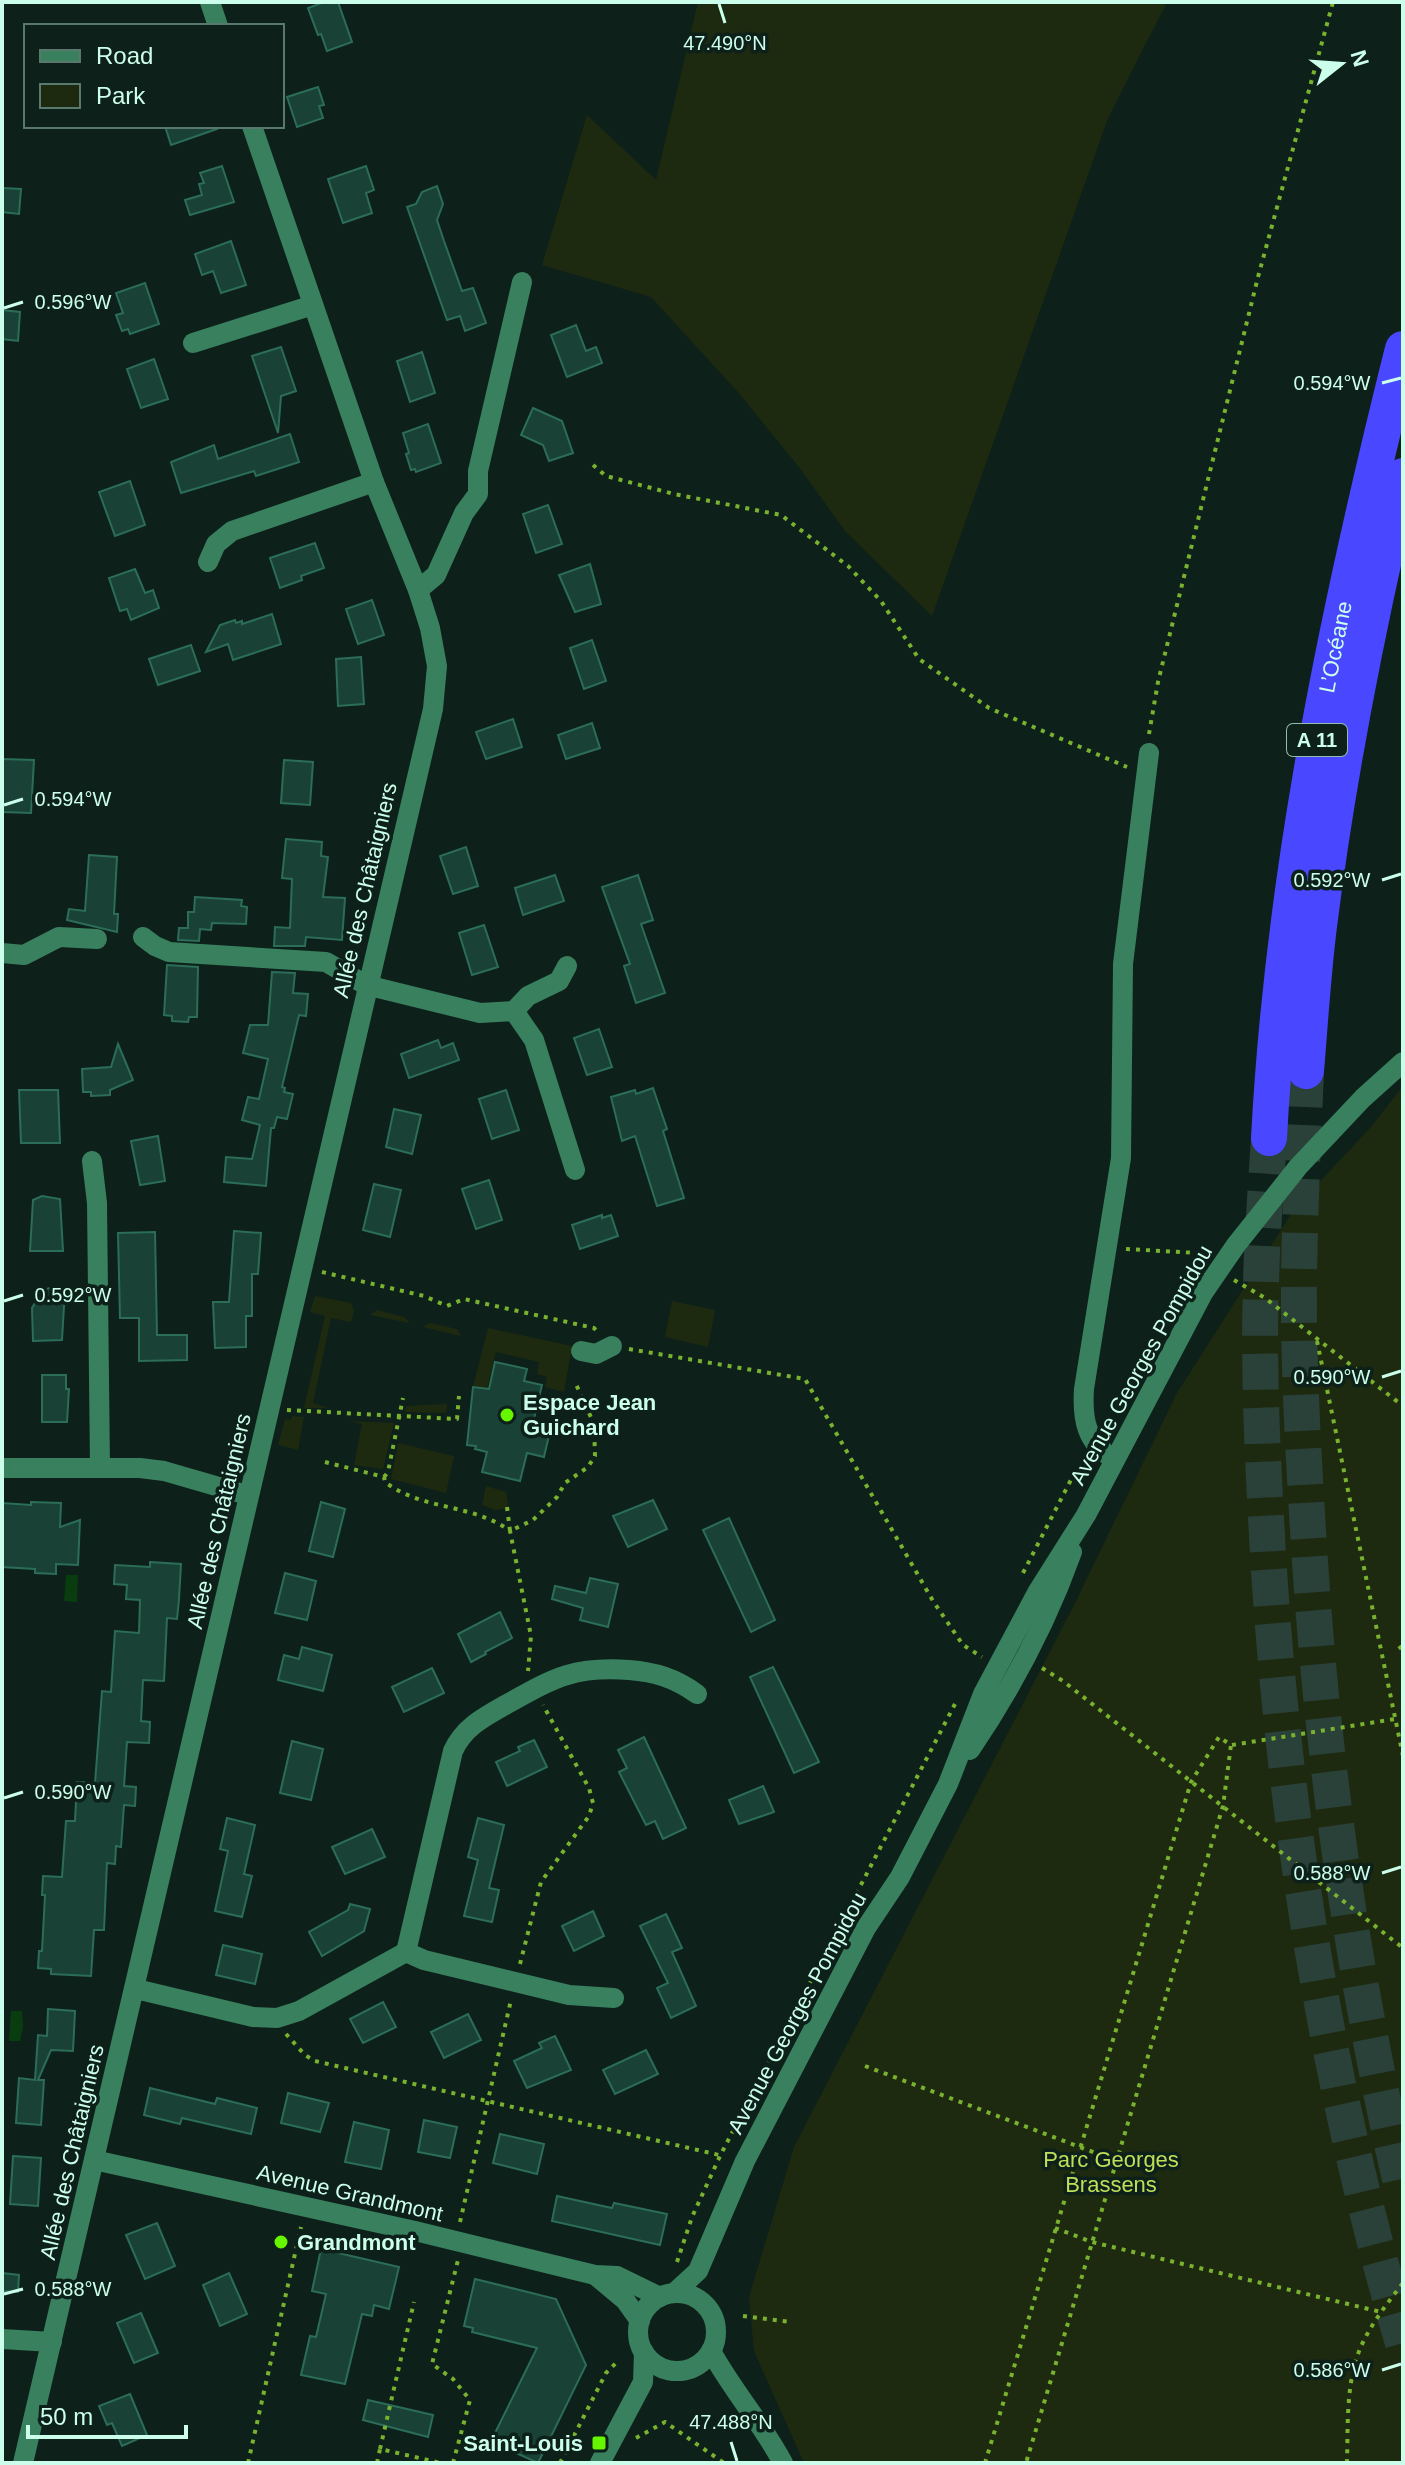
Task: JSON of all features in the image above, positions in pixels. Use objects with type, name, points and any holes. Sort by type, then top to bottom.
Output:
[{"type":"highway","name":"L’Océane","points":[[1269,1138],[1277,1015],[1302,830],[1335,643],[1403,349]]},
{"type":"highway","name":"L’Océane","points":[[1306,1071],[1318,930],[1330,844],[1358,681],[1403,476]]},
{"type":"street","points":[[210,2],[217,24]]},
{"type":"street","name":"Allée des Châtaigniers","points":[[23,2463],[136,1989],[295,1286],[433,709],[437,666],[430,628],[418,590],[374,482],[253,128]]},
{"type":"street","points":[[418,590],[436,575],[464,513],[478,494],[478,471],[522,282]]},
{"type":"street","points":[[193,343],[313,305]]},
{"type":"street","points":[[208,562],[216,544],[232,531],[374,482]]},
{"type":"street","points":[[1114,1459],[1104,1454],[1092,1441],[1082,1414],[1121,1158],[1123,964],[1149,753]]},
{"type":"street","points":[[2,953],[24,955],[59,937],[97,939]]},
{"type":"street","points":[[143,937],[169,952],[326,962],[366,985],[480,1013],[514,1011],[528,996],[559,981],[567,966]]},
{"type":"street","points":[[514,1011],[534,1040],[575,1170]]},
{"type":"street","name":"Avenue Georges Pompidou","points":[[640,2321],[646,2309],[698,2271],[745,2161],[866,1928],[900,1877],[948,1784],[1000,1705],[1054,1601],[1086,1515],[1203,1293],[1236,1245],[1298,1167],[1363,1098],[1403,1062]]},
{"type":"street","points":[[92,1161],[97,1203],[100,1467]]},
{"type":"street","points":[[581,1351],[596,1354],[612,1346]]},
{"type":"street","points":[[2,1468],[154,1469],[247,1495]]},
{"type":"street","points":[[136,1989],[253,2017],[277,2018],[299,2011],[406,1952],[457,1742],[478,1721],[571,1673],[598,1668],[664,1675],[697,1694]]},
{"type":"street","points":[[406,1952],[424,1960],[569,1995],[614,1998]]},
{"type":"street","name":"Avenue Grandmont","points":[[94,2160],[415,2231],[595,2275],[617,2276],[667,2295]]},
{"type":"street","points":[[643,2382],[670,2370],[694,2367],[711,2351],[715,2326],[704,2304],[698,2271]]},
{"type":"street","name":"Avenue Grandmont","points":[[595,2275],[621,2295],[640,2321]]},
{"type":"street","points":[[667,2295],[692,2296],[704,2304]]},
{"type":"street","points":[[640,2321],[639,2340],[644,2352],[652,2361],[670,2370]]},
{"type":"street","points":[[2,2339],[52,2342]]},
{"type":"street","points":[[711,2351],[725,2376],[760,2422],[783,2463]]},
{"type":"street","points":[[600,2463],[643,2382],[644,2352]]},
{"type":"street","points":[[694,2367],[725,2376]]},
{"type":"path","points":[[1149,753],[1149,725],[1158,682],[1258,277],[1333,2]]},
{"type":"path","points":[[593,465],[606,476],[674,494],[781,515],[848,566],[881,601],[919,659],[989,708],[1132,770],[1145,785]]},
{"type":"path","points":[[1139,1251],[1197,1253],[1211,1263]]},
{"type":"path","points":[[318,1271],[424,1296],[447,1306],[464,1299],[594,1328],[612,1346],[805,1379],[933,1601],[958,1639],[980,1657]]},
{"type":"path","points":[[1229,1276],[1265,1298],[1403,1406]]},
{"type":"path","points":[[1317,1341],[1403,1756]]},
{"type":"path","points":[[510,1531],[533,1520],[557,1497],[565,1483],[588,1467],[595,1456],[594,1424],[575,1382]]},
{"type":"path","points":[[279,1408],[293,1413],[457,1419],[459,1396]]},
{"type":"path","points":[[384,1477],[388,1472],[403,1398]]},
{"type":"path","points":[[1018,1582],[1077,1468],[1092,1461]]},
{"type":"path","points":[[325,1462],[384,1477]]},
{"type":"path","points":[[384,1477],[385,1482],[401,1494],[492,1518],[510,1531]]},
{"type":"path","points":[[460,2224],[541,1882],[589,1816],[593,1803],[589,1788],[528,1674],[531,1636],[507,1507]]},
{"type":"path","points":[[975,1667],[985,1648]]},
{"type":"path","points":[[1030,1661],[1063,1681],[1403,1948]]},
{"type":"path","points":[[677,2262],[692,2217],[720,2156],[961,1694]]},
{"type":"path","points":[[985,2463],[1191,1782],[1219,1737],[1231,1745],[1395,1719]]},
{"type":"path","points":[[1026,2463],[1223,1806],[1231,1745]]},
{"type":"path","points":[[277,2018],[279,2026],[305,2055],[315,2061],[745,2161]]},
{"type":"path","points":[[865,2066],[1117,2161]]},
{"type":"path","points":[[248,2463],[303,2221]]},
{"type":"path","points":[[1055,2228],[1092,2242],[1381,2312]]},
{"type":"path","points":[[453,2463],[470,2400],[453,2379],[432,2364],[459,2256]]},
{"type":"path","points":[[1347,2463],[1348,2409],[1357,2357],[1381,2312],[1403,2283]]},
{"type":"path","points":[[377,2463],[414,2302]]},
{"type":"path","points":[[743,2316],[791,2322]]},
{"type":"path","points":[[560,2463],[606,2373],[616,2363]]},
{"type":"path","points":[[630,2446],[637,2437],[665,2422],[724,2463]]},
{"type":"path","points":[[380,2449],[441,2463]]},
{"type":"green space","points":[[698,2],[1167,2],[1108,118],[932,616],[845,531],[799,467],[737,391],[651,297],[542,265],[587,115],[656,180]]},
{"type":"green space","name":"Parc Georges Brassens","points":[[1403,1086],[1403,2463],[804,2463],[754,2351],[749,2297],[794,2147],[1074,1605],[1177,1393],[1295,1208],[1370,1128]]},
{"type":"green space","points":[[315,1296],[351,1303],[354,1311],[351,1322],[331,1318],[313,1403],[328,1408],[304,1408],[325,1316],[310,1312]]},
{"type":"green space","points":[[672,1301],[715,1310],[708,1347],[665,1337]]},
{"type":"green space","points":[[377,1310],[404,1317],[410,1323],[370,1315]]},
{"type":"green space","points":[[430,1323],[457,1329],[461,1336],[423,1327]]},
{"type":"green space","points":[[488,1328],[572,1346],[564,1392],[545,1387],[547,1377],[537,1374],[539,1362],[496,1352],[487,1389],[473,1387]]},
{"type":"green space","points":[[447,1404],[446,1413],[405,1412],[406,1406]]},
{"type":"green space","points":[[292,1416],[304,1417],[298,1450],[278,1445],[285,1419],[291,1420]]},
{"type":"green space","points":[[348,1421],[394,1423],[383,1469],[354,1465],[362,1424]]},
{"type":"green space","points":[[398,1443],[454,1456],[446,1493],[391,1479]]},
{"type":"green space","points":[[486,1486],[506,1492],[508,1505],[504,1509],[495,1510],[482,1505]]},
{"type":"shaded area","points":[[66,1575],[78,1575],[77,1602],[64,1601]]},
{"type":"shaded area","points":[[11,2011],[22,2011],[20,2041],[9,2041]]},
{"type":"building","points":[[324,2],[338,2],[352,42],[327,51],[308,8]]},
{"type":"building","points":[[318,87],[324,105],[319,106],[323,118],[297,127],[287,97]]},
{"type":"building","points":[[166,128],[217,128],[217,129],[171,145]]},
{"type":"building","points":[[222,166],[234,202],[190,215],[185,200],[202,195],[199,184],[204,183],[200,173]]},
{"type":"building","points":[[366,166],[374,190],[366,193],[372,213],[343,223],[328,179]]},
{"type":"building","points":[[437,186],[443,204],[437,220],[444,241],[462,291],[473,288],[486,323],[465,331],[460,316],[447,320],[407,207],[416,204],[422,192]]},
{"type":"building","points":[[2,188],[21,189],[19,214],[2,212]]},
{"type":"building","points":[[231,241],[246,285],[221,293],[213,271],[202,275],[195,254]]},
{"type":"building","points":[[145,283],[159,324],[130,334],[128,329],[122,331],[116,315],[123,313],[116,293]]},
{"type":"building","points":[[2,310],[20,312],[18,341],[2,339]]},
{"type":"building","points":[[576,325],[586,351],[596,347],[602,363],[567,377],[551,335]]},
{"type":"building","points":[[281,347],[296,391],[281,396],[278,433],[252,356]]},
{"type":"building","points":[[422,352],[435,393],[410,402],[397,361]]},
{"type":"building","points":[[154,359],[168,399],[141,408],[127,369]]},
{"type":"building","points":[[533,408],[562,421],[573,453],[549,461],[543,445],[521,435]]},
{"type":"building","points":[[428,424],[441,463],[416,472],[415,469],[411,470],[403,433]]},
{"type":"building","points":[[290,434],[299,462],[256,476],[254,471],[181,493],[171,462],[214,445],[218,459]]},
{"type":"building","points":[[130,481],[145,525],[115,536],[99,492]]},
{"type":"building","points":[[548,505],[562,544],[536,553],[523,514]]},
{"type":"building","points":[[315,543],[324,568],[280,588],[270,558]]},
{"type":"building","points":[[590,564],[601,604],[575,612],[559,575]]},
{"type":"building","points":[[135,569],[145,593],[153,590],[159,608],[131,620],[127,609],[120,611],[109,578]]},
{"type":"building","points":[[372,600],[384,635],[358,644],[346,609]]},
{"type":"building","points":[[272,614],[281,644],[233,660],[228,644],[206,652],[220,625],[235,620],[236,623],[242,621],[242,624]]},
{"type":"building","points":[[592,640],[606,681],[584,689],[570,648]]},
{"type":"building","points":[[191,645],[200,671],[158,685],[149,659]]},
{"type":"building","points":[[361,657],[364,704],[338,706],[336,659]]},
{"type":"building","points":[[513,719],[522,747],[486,759],[476,732]]},
{"type":"building","points":[[592,723],[600,748],[566,759],[558,735]]},
{"type":"building","points":[[2,759],[34,760],[31,813],[2,812]]},
{"type":"building","points":[[284,760],[313,762],[310,805],[281,803]]},
{"type":"building","points":[[286,839],[322,842],[321,856],[328,857],[323,897],[345,898],[342,940],[306,937],[305,946],[274,946],[275,927],[290,928],[292,879],[282,878]]},
{"type":"building","points":[[466,847],[478,886],[453,894],[440,856]]},
{"type":"building","points":[[89,855],[117,857],[114,914],[118,914],[117,932],[67,920],[69,909],[85,911]]},
{"type":"building","points":[[555,875],[564,901],[523,915],[515,888]]},
{"type":"building","points":[[638,875],[653,920],[641,924],[665,993],[636,1003],[624,966],[630,964],[602,887]]},
{"type":"building","points":[[195,897],[242,900],[241,906],[247,907],[246,924],[212,923],[211,930],[200,929],[199,941],[178,940],[179,928],[188,928],[188,912],[194,912]]},
{"type":"building","points":[[484,925],[498,967],[472,975],[459,933]]},
{"type":"building","points":[[167,965],[198,967],[197,1017],[189,1017],[188,1022],[172,1021],[172,1016],[164,1015]]},
{"type":"building","points":[[272,972],[295,973],[293,993],[308,994],[306,1016],[299,1015],[282,1087],[285,1088],[284,1092],[293,1094],[287,1119],[277,1117],[274,1128],[271,1128],[266,1186],[224,1182],[226,1157],[252,1159],[260,1125],[242,1120],[248,1097],[259,1099],[268,1059],[243,1053],[250,1025],[268,1025]]},
{"type":"building","points":[[599,1029],[612,1067],[587,1075],[574,1038]]},
{"type":"building","points":[[438,1040],[441,1048],[453,1043],[459,1060],[409,1078],[401,1054]]},
{"type":"building","points":[[118,1044],[133,1080],[110,1090],[110,1095],[91,1096],[91,1092],[83,1092],[82,1069],[111,1067]]},
{"type":"building","points":[[653,1088],[684,1198],[657,1206],[635,1136],[622,1141],[611,1097]]},
{"type":"building","points":[[19,1090],[58,1090],[60,1143],[21,1143]]},
{"type":"building","points":[[506,1090],[519,1130],[492,1139],[479,1099]]},
{"type":"building","points":[[394,1109],[421,1115],[412,1154],[386,1147]]},
{"type":"building","points":[[158,1136],[165,1181],[140,1185],[131,1141]]},
{"type":"building","points":[[489,1180],[502,1220],[476,1229],[462,1189]]},
{"type":"building","points":[[374,1184],[401,1190],[390,1237],[363,1230]]},
{"type":"building","points":[[42,1196],[60,1199],[63,1251],[30,1251],[33,1200]]},
{"type":"building","points":[[602,1215],[602,1218],[611,1215],[618,1236],[580,1249],[572,1225]]},
{"type":"building","points":[[234,1231],[261,1233],[258,1274],[252,1274],[252,1316],[246,1316],[246,1347],[215,1348],[213,1302],[229,1302]]},
{"type":"building","points":[[155,1232],[157,1335],[187,1335],[187,1360],[139,1361],[139,1318],[120,1318],[118,1233]]},
{"type":"building","points":[[49,1288],[67,1299],[62,1340],[33,1341],[32,1308],[42,1291]]},
{"type":"building","name":"Espace Jean Guichard","points":[[495,1362],[527,1369],[524,1381],[542,1385],[532,1427],[550,1431],[544,1457],[527,1453],[520,1481],[482,1472],[487,1452],[467,1445],[473,1387],[489,1389]]},
{"type":"building","points":[[42,1375],[66,1375],[66,1389],[69,1389],[67,1422],[42,1422]]},
{"type":"building","points":[[653,1500],[667,1529],[628,1547],[613,1516]]},
{"type":"building","points":[[31,1502],[61,1503],[60,1527],[80,1520],[78,1565],[56,1564],[56,1574],[2,1567],[2,1503],[31,1505]]},
{"type":"building","points":[[321,1502],[345,1509],[333,1557],[309,1551]]},
{"type":"building","points":[[729,1518],[775,1620],[751,1632],[703,1530]]},
{"type":"building","points":[[150,1562],[181,1564],[179,1599],[177,1619],[167,1618],[164,1681],[143,1680],[141,1721],[150,1722],[149,1743],[127,1742],[124,1786],[136,1787],[135,1806],[124,1805],[121,1847],[116,1846],[115,1864],[107,1863],[104,1930],[94,1930],[91,1976],[51,1974],[51,1969],[38,1968],[39,1951],[42,1951],[43,1876],[62,1877],[66,1821],[75,1821],[77,1782],[95,1783],[102,1691],[111,1692],[115,1631],[139,1633],[140,1600],[126,1599],[127,1585],[114,1584],[115,1565],[150,1567]]},
{"type":"building","points":[[285,1573],[316,1581],[307,1620],[275,1613]]},
{"type":"building","points":[[590,1578],[618,1584],[608,1627],[580,1620],[583,1608],[552,1599],[555,1586],[586,1593]]},
{"type":"building","points":[[500,1612],[512,1638],[471,1662],[458,1634]]},
{"type":"building","points":[[302,1647],[332,1655],[323,1691],[278,1680],[284,1655],[299,1659]]},
{"type":"building","points":[[773,1667],[819,1762],[794,1773],[750,1677]]},
{"type":"building","points":[[432,1668],[444,1693],[404,1712],[392,1687]]},
{"type":"building","points":[[644,1737],[686,1828],[663,1839],[655,1821],[646,1825],[619,1772],[627,1768],[618,1750]]},
{"type":"building","points":[[534,1740],[547,1767],[507,1786],[496,1762],[520,1751],[518,1747]]},
{"type":"building","points":[[292,1741],[323,1749],[311,1800],[280,1793]]},
{"type":"building","points":[[763,1786],[774,1812],[739,1824],[729,1800]]},
{"type":"building","points":[[227,1818],[255,1825],[244,1874],[252,1876],[242,1917],[215,1911],[228,1851],[220,1849]]},
{"type":"building","points":[[478,1818],[504,1825],[489,1888],[499,1890],[492,1922],[464,1916],[478,1860],[468,1857]]},
{"type":"building","points":[[372,1829],[385,1857],[345,1874],[332,1847]]},
{"type":"building","points":[[350,1904],[370,1909],[364,1931],[322,1956],[309,1932],[348,1910]]},
{"type":"building","points":[[593,1911],[604,1936],[574,1951],[562,1926]]},
{"type":"building","points":[[666,1914],[682,1948],[672,1952],[696,2006],[671,2018],[657,1988],[668,1983],[640,1926]]},
{"type":"building","points":[[223,1945],[262,1954],[255,1984],[216,1975]]},
{"type":"building","points":[[383,2002],[396,2027],[363,2043],[350,2019]]},
{"type":"building","points":[[48,2009],[75,2011],[73,2051],[51,2050],[38,2080],[44,2080],[41,2125],[16,2123],[19,2078],[35,2080],[38,2035],[47,2036]]},
{"type":"building","points":[[468,2014],[481,2040],[444,2058],[431,2032]]},
{"type":"building","points":[[555,2036],[571,2070],[527,2088],[514,2061],[542,2048],[539,2043]]},
{"type":"building","points":[[646,2050],[658,2074],[615,2094],[603,2070]]},
{"type":"building","points":[[150,2088],[215,2104],[217,2098],[257,2108],[251,2134],[182,2118],[180,2124],[144,2115]]},
{"type":"building","points":[[288,2093],[329,2103],[320,2132],[281,2123]]},
{"type":"building","points":[[424,2120],[457,2127],[450,2158],[418,2152]]},
{"type":"building","points":[[354,2122],[389,2130],[381,2169],[345,2162]]},
{"type":"building","points":[[500,2134],[544,2144],[537,2174],[493,2163]]},
{"type":"building","points":[[13,2156],[41,2158],[38,2206],[10,2204]]},
{"type":"building","points":[[557,2196],[612,2208],[614,2203],[667,2214],[660,2245],[552,2221]]},
{"type":"building","points":[[157,2223],[175,2266],[145,2279],[126,2235]]},
{"type":"building","points":[[321,2249],[399,2267],[389,2309],[374,2305],[372,2316],[362,2314],[345,2384],[301,2375],[310,2336],[316,2337],[326,2294],[312,2291]]},
{"type":"building","points":[[2,2273],[19,2275],[18,2292],[2,2291]]},
{"type":"building","points":[[229,2273],[247,2314],[220,2326],[203,2285]]},
{"type":"building","points":[[475,2279],[556,2299],[586,2365],[538,2463],[494,2443],[498,2435],[495,2433],[537,2348],[472,2332],[473,2328],[464,2326]]},
{"type":"building","points":[[141,2313],[158,2353],[134,2363],[117,2323]]},
{"type":"building","points":[[130,2394],[147,2435],[122,2446],[112,2423],[107,2425],[99,2406]]},
{"type":"building","points":[[368,2400],[433,2415],[428,2437],[363,2420]]},
{"type":"tunnel","points":[[1306,1071],[1299,1340],[1304,1467],[1321,1697],[1354,1946],[1403,2192]]},
{"type":"tunnel","points":[[1269,1138],[1260,1318],[1261,1385],[1268,1554],[1285,1754],[1313,1952],[1331,2051],[1352,2149],[1403,2343]]},
{"type":"place","name":"Espace Jean Guichard","points":[[507,1415]]},
{"type":"place","name":"Grandmont","points":[[281,2242]]},
{"type":"place","name":"Saint-Louis","points":[[599,2443]]}]
